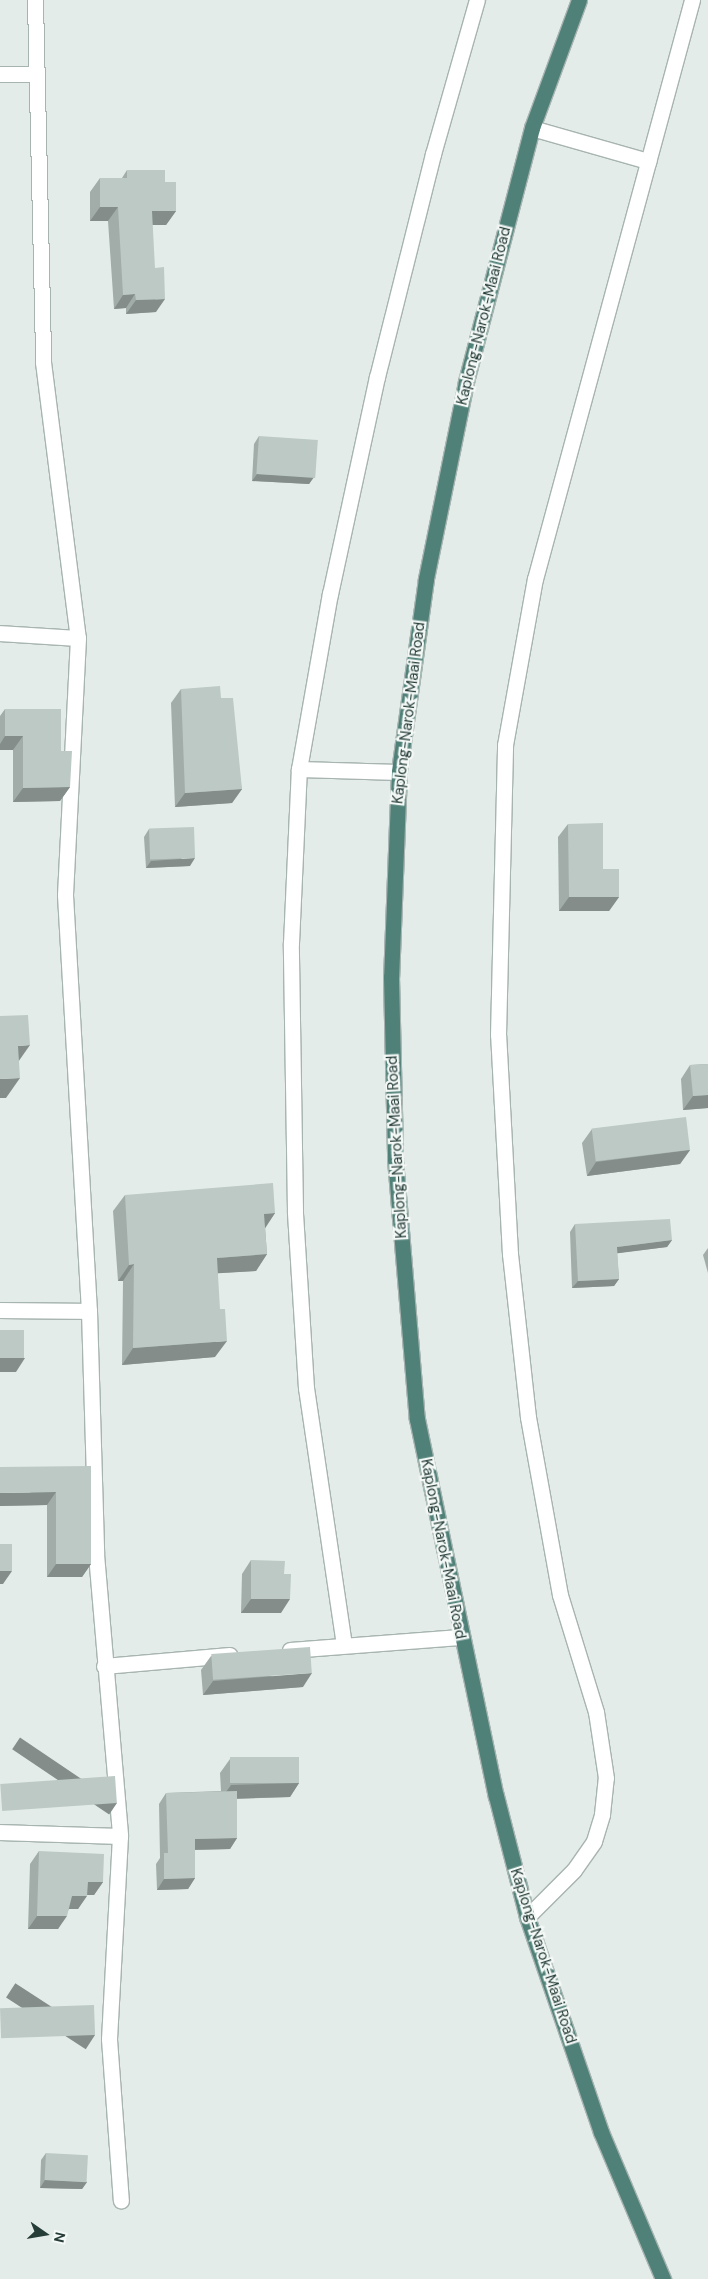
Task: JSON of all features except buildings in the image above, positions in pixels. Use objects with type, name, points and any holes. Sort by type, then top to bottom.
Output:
[{"type":"highway","name":"Kaplong-Narok-Maai Road","points":[[579,0],[532,128],[466,382],[426,579],[399,772],[391,977],[394,1159],[417,1419],[460,1637],[527,1917],[601,2132],[663,2279]]},
{"type":"street","points":[[35,0],[35,74],[43,362],[78,638],[65,895],[90,1311],[96,1554],[104,1666],[120,1836],[109,2039],[121,2201]]},
{"type":"street","points":[[344,1645],[306,1388],[295,1212],[291,943],[299,769],[330,594],[377,377],[433,154],[477,0]]},
{"type":"street","points":[[527,1917],[574,1870],[594,1842],[602,1814],[606,1778],[596,1712],[560,1595],[528,1417],[510,1254],[498,1035],[505,744],[535,579],[692,0]]},
{"type":"street","points":[[0,74],[35,74]]},
{"type":"street","points":[[532,128],[648,161]]},
{"type":"street","points":[[0,633],[78,638]]},
{"type":"street","points":[[299,769],[399,772]]},
{"type":"street","points":[[0,1310],[90,1311]]},
{"type":"street","points":[[277,1651],[460,1637]]},
{"type":"street","points":[[104,1666],[248,1653]]},
{"type":"street","points":[[0,1832],[120,1836]]}]
